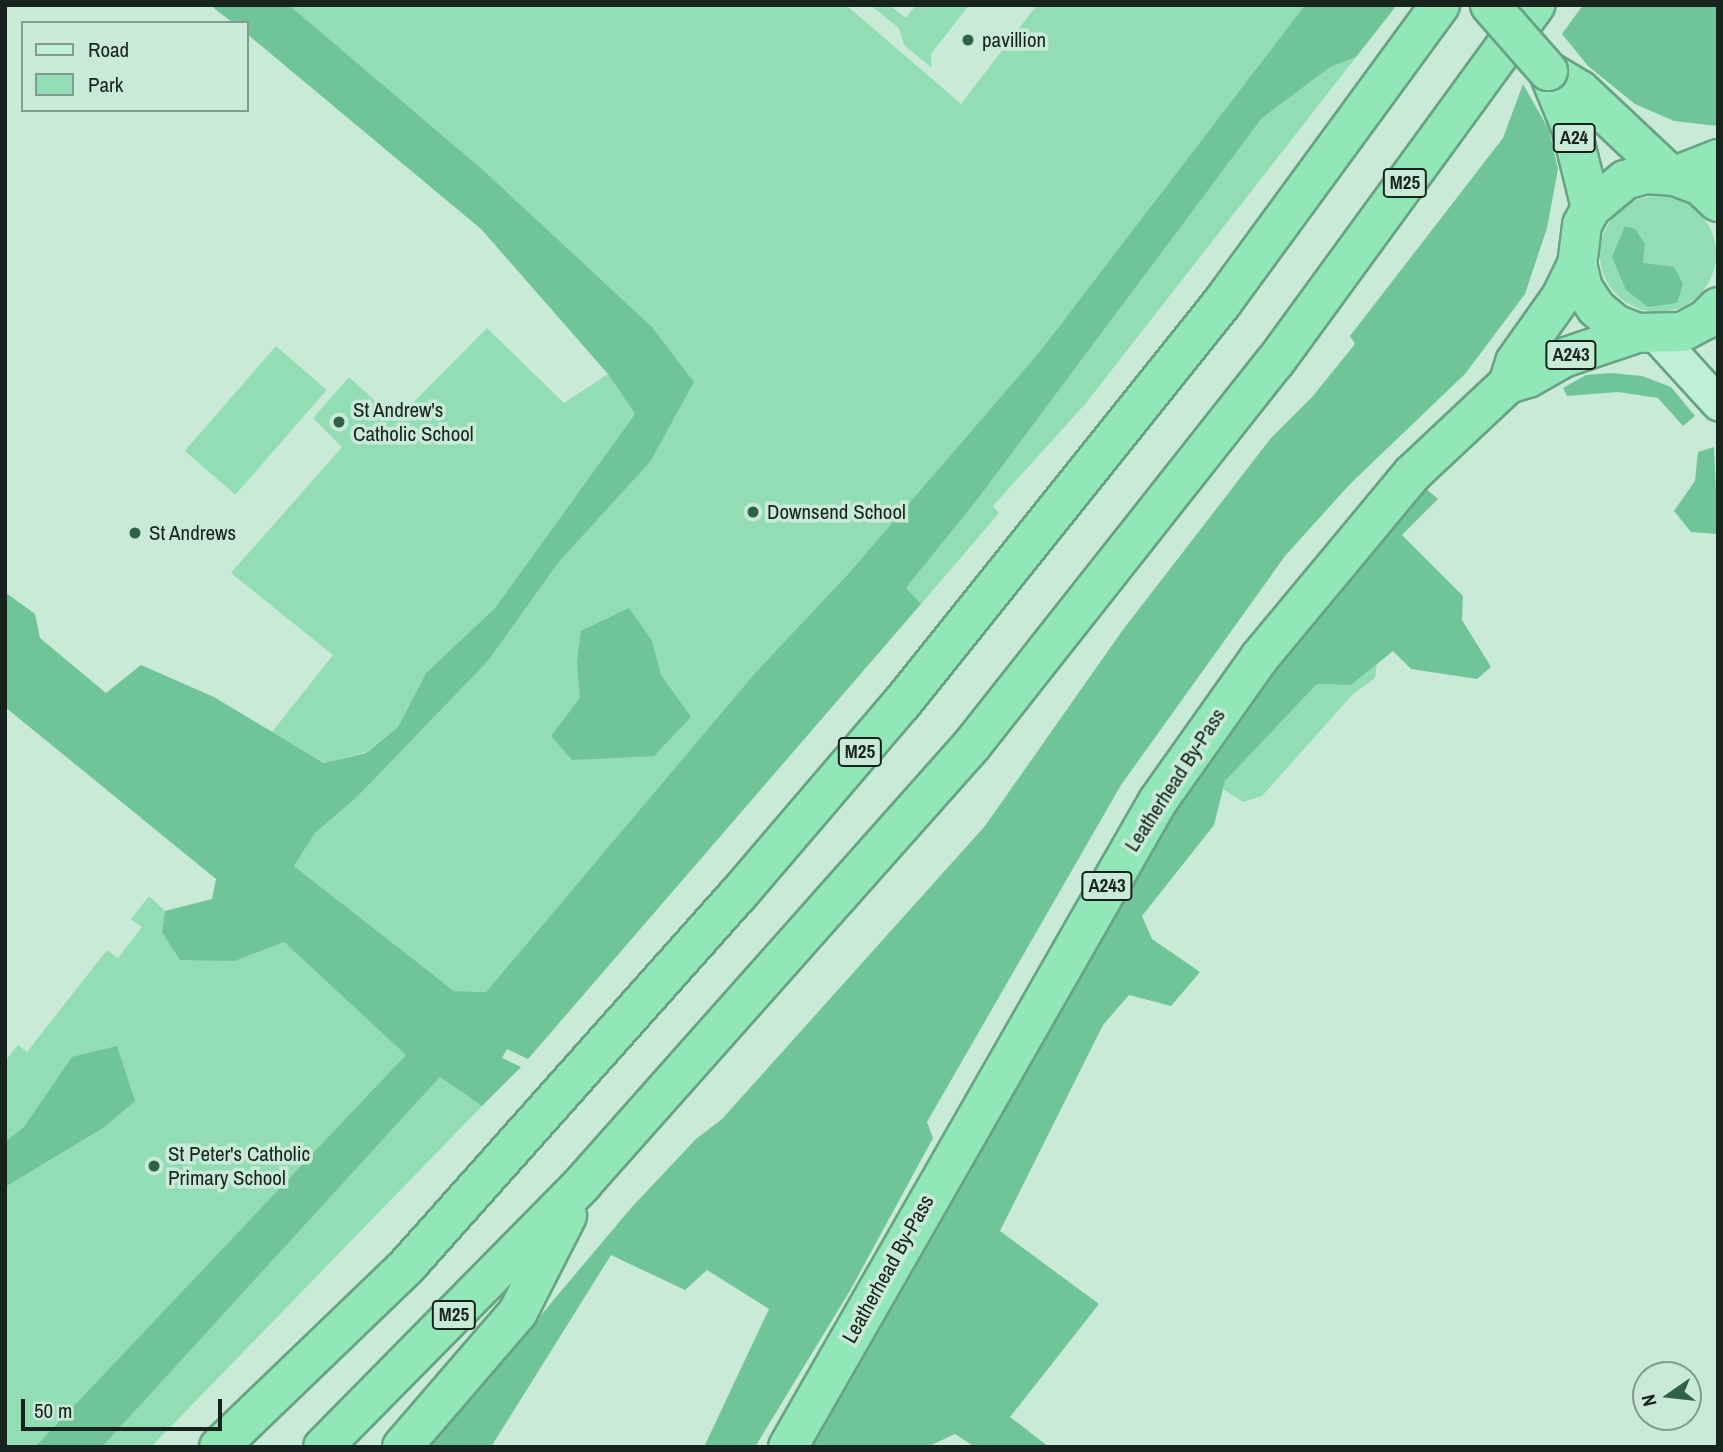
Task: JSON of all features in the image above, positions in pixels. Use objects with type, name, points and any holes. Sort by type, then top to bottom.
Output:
[{"type":"highway","name":"M25","points":[[219,1447],[407,1266],[893,713],[1222,303],[1440,5]]},
{"type":"highway","name":"A24","points":[[1490,5],[1548,71],[1580,90],[1672,175]]},
{"type":"highway","name":"M25","points":[[323,1447],[583,1182],[972,745],[1275,362],[1535,5]]},
{"type":"highway","name":"A24","points":[[1548,71],[1571,127],[1591,208]]},
{"type":"highway","points":[[1647,335],[1615,324],[1596,308],[1583,288],[1577,264],[1582,225],[1591,208],[1625,180],[1672,175],[1718,159]]},
{"type":"highway","points":[[1672,175],[1701,186],[1718,202]]},
{"type":"highway","name":"Leatherhead By-Pass","points":[[788,1447],[1082,928],[1202,734],[1305,598],[1412,474],[1507,384],[1515,362],[1561,298],[1577,264]]},
{"type":"highway","name":"Leatherhead By-Pass","points":[[1507,384],[1528,379],[1563,358],[1647,335],[1682,332],[1705,320],[1718,307]]},
{"type":"highway","name":"M25","points":[[402,1447],[518,1312],[583,1182]]},
{"type":"main road","points":[[1647,335],[1718,403]]},
{"type":"green space","points":[[210,5],[289,5],[482,169],[651,326],[694,382],[650,462],[558,563],[488,661],[357,797],[315,833],[294,866],[454,991],[486,992],[755,673],[849,573],[1041,350],[1305,5],[1397,5],[1356,57],[1330,67],[1262,118],[980,496],[906,588],[921,604],[528,1059],[507,1049],[502,1058],[521,1067],[482,1106],[440,1077],[102,1447],[35,1447],[406,1055],[284,942],[235,961],[180,960],[162,932],[165,911],[212,899],[216,879],[5,707],[5,592],[35,614],[40,638],[106,693],[141,665],[214,697],[324,763],[366,753],[398,727],[426,673],[495,608],[635,414],[608,374],[481,229],[248,35],[248,21],[230,21]]},
{"type":"green space","name":"Downsend School","points":[[289,5],[846,5],[961,104],[1037,5],[1305,5],[1041,350],[849,573],[755,673],[486,992],[454,991],[294,866],[315,833],[357,797],[488,661],[558,563],[650,462],[651,326],[482,169]]},
{"type":"green space","points":[[870,5],[889,5],[906,18],[916,5],[969,5],[931,54],[931,67],[904,45],[899,28]]},
{"type":"green space","points":[[1583,5],[1718,5],[1718,126],[1674,121],[1635,104],[1588,66],[1562,34]]},
{"type":"green space","points":[[1356,57],[1086,403],[993,506],[999,513],[921,604],[905,589],[980,496],[1262,118],[1330,66]]},
{"type":"green space","points":[[1523,84],[1549,130],[1558,169],[1547,228],[1525,294],[1465,374],[1350,484],[1285,556],[1121,785],[927,1122],[933,1138],[851,1289],[755,1447],[704,1447],[769,1309],[707,1270],[685,1290],[611,1255],[491,1447],[430,1447],[631,1208],[696,1139],[722,1119],[985,826],[1122,631],[1271,438],[1313,396],[1355,344],[1350,336],[1503,138]]},
{"type":"green space","points":[[1658,196],[1680,200],[1699,213],[1712,232],[1716,254],[1712,276],[1699,295],[1680,308],[1658,312],[1636,308],[1617,295],[1604,276],[1600,254],[1604,232],[1617,213],[1636,200]]},
{"type":"green space","points":[[1625,226],[1635,229],[1645,244],[1643,263],[1674,267],[1683,284],[1677,303],[1648,307],[1626,290],[1612,257]]},
{"type":"green space","points":[[487,328],[564,403],[608,374],[635,414],[495,608],[426,673],[398,727],[366,752],[325,763],[272,732],[333,655],[231,573],[342,447],[313,418],[349,377],[396,420]]},
{"type":"green space","points":[[276,346],[327,390],[235,495],[185,451]]},
{"type":"green space","points":[[1611,373],[1642,376],[1671,387],[1695,416],[1683,426],[1658,398],[1618,392],[1567,396],[1563,388],[1586,375]]},
{"type":"green space","points":[[1714,447],[1718,534],[1691,532],[1674,511],[1695,481],[1698,452]]},
{"type":"green space","points":[[1424,487],[1438,499],[1402,535],[1463,596],[1462,620],[1491,667],[1477,679],[1411,669],[1393,651],[1351,685],[1317,684],[1225,781],[1214,825],[1142,916],[1152,939],[1200,972],[1171,1006],[1129,995],[1103,1025],[1000,1231],[1099,1304],[1010,1417],[1049,1447],[975,1447],[955,1434],[927,1447],[807,1447],[1113,898],[1287,640]]},
{"type":"green space","points":[[629,608],[652,641],[661,675],[691,717],[654,756],[572,760],[551,736],[580,698],[577,662],[581,631]]},
{"type":"green space","points":[[1377,664],[1375,678],[1353,694],[1262,796],[1243,802],[1223,789],[1225,781],[1317,684],[1351,685]]},
{"type":"green space","name":"St Peter's Catholic Primary School","points":[[149,896],[165,911],[162,932],[235,961],[284,942],[407,1055],[35,1447],[5,1447],[5,1061],[18,1045],[27,1052],[107,950],[118,958],[142,927],[131,919]]},
{"type":"green space","points":[[117,1046],[135,1101],[103,1128],[5,1187],[5,1142],[24,1127],[72,1057]]},
{"type":"green space","points":[[440,1077],[482,1106],[151,1447],[102,1447]]},
{"type":"place","name":"pavillion","points":[[968,40]]},
{"type":"place","name":"St Andrew's Catholic School","points":[[339,422]]},
{"type":"place","name":"Downsend School","points":[[753,512]]},
{"type":"place","name":"St Andrews","points":[[135,533]]},
{"type":"place","name":"St Peter's Catholic Primary School","points":[[154,1166]]}]
